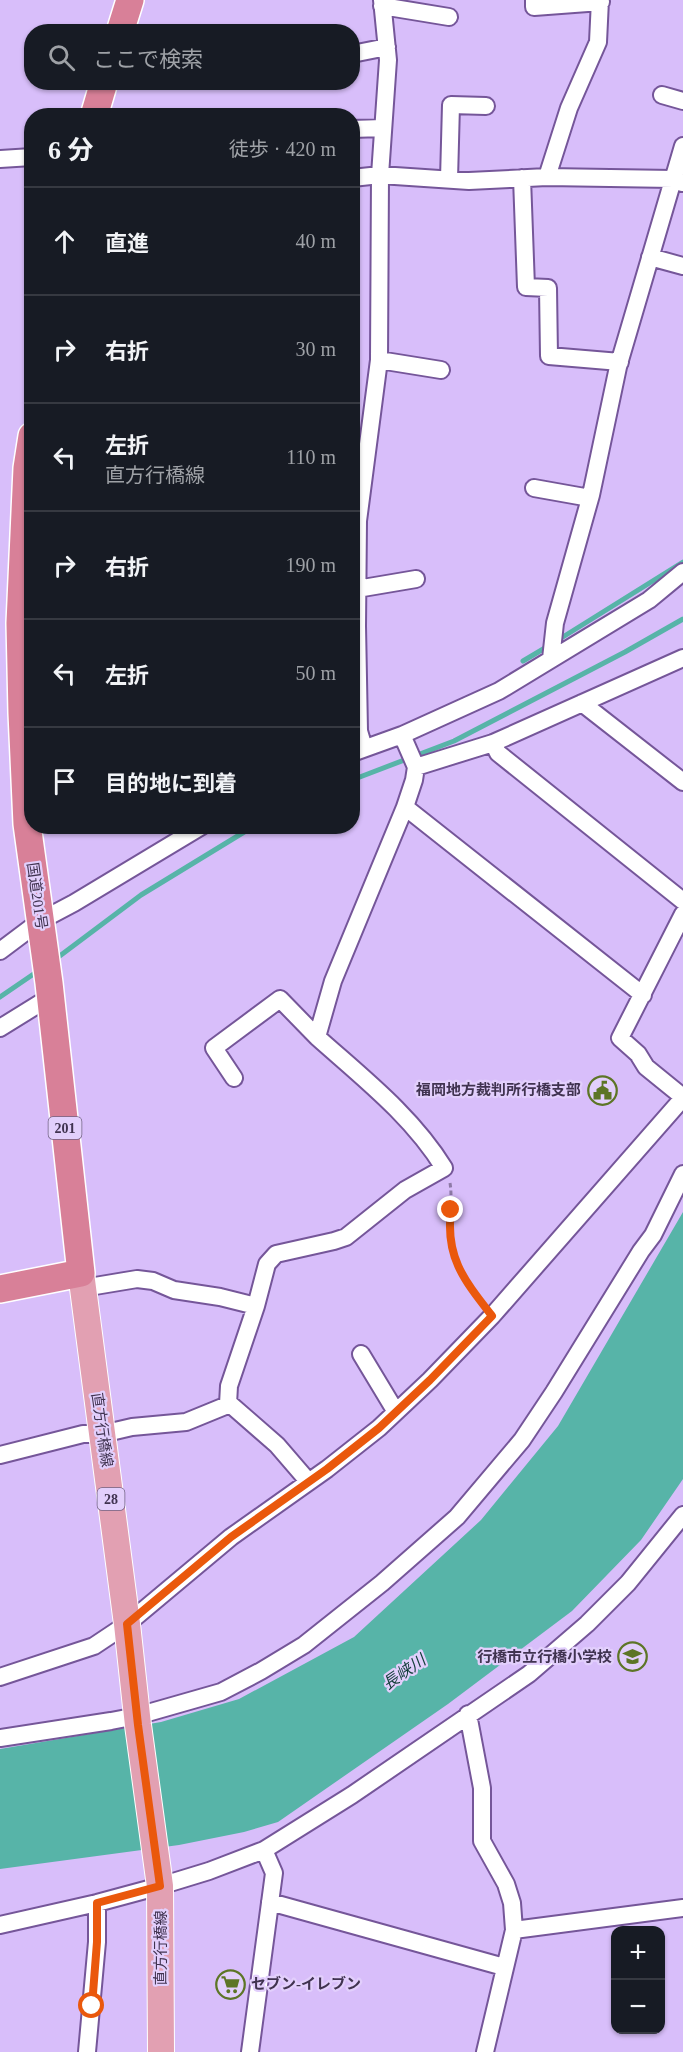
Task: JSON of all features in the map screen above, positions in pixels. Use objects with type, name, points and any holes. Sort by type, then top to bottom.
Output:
[{"type":"highway","points":[[122,24],[130,0]]},
{"type":"highway","points":[[96,108],[102,90]]},
{"type":"highway","name":"国道201号","points":[[24,534],[20,623],[24,744]]},
{"type":"highway","name":"国道201号","points":[[28,834],[49,990],[82,1280]]},
{"type":"highway","points":[[0,1289],[82,1280]]},
{"type":"main road","name":"直方行橋線","points":[[82,1280],[159,1876],[161,2052]]},
{"type":"street","points":[[534,9],[600,1],[598,42],[569,108],[547,177]]},
{"type":"street","points":[[360,487],[379,360],[380,175],[388,60],[382,3],[449,17]]},
{"type":"street","points":[[360,52],[387,47]]},
{"type":"street","points":[[662,95],[683,101]]},
{"type":"street","points":[[448,179],[451,105],[486,106]]},
{"type":"street","points":[[360,129],[383,128]]},
{"type":"street","points":[[551,659],[555,623],[590,498],[620,362],[650,256],[678,181],[683,146]]},
{"type":"street","points":[[0,159],[24,158]]},
{"type":"street","points":[[360,177],[380,175],[469,181],[547,177],[678,181]]},
{"type":"street","points":[[522,178],[526,287],[548,288],[549,356],[620,362]]},
{"type":"street","points":[[650,256],[683,266]]},
{"type":"street","points":[[379,360],[441,370]]},
{"type":"street","points":[[534,488],[590,498]]},
{"type":"street","points":[[360,750],[404,739],[499,690],[649,600],[683,572]]},
{"type":"street","points":[[360,588],[416,579]]},
{"type":"street","points":[[416,767],[493,743],[680,663]]},
{"type":"street","points":[[582,703],[683,782]]},
{"type":"street","points":[[317,1037],[333,981],[414,780],[416,767],[404,739]]},
{"type":"street","points":[[493,743],[498,753],[683,901]]},
{"type":"street","points":[[405,807],[643,995]]},
{"type":"street","points":[[0,951],[74,903],[189,834]]},
{"type":"street","points":[[0,1677],[94,1646],[127,1624],[231,1537],[379,1428],[492,1316],[683,1097],[646,1067],[638,1054],[620,1038],[683,914]]},
{"type":"street","points":[[0,1028],[49,990]]},
{"type":"street","points":[[228,1404],[229,1386],[256,1306],[267,1264],[276,1254],[345,1237],[405,1190],[444,1168],[418,1131],[401,1113],[317,1037],[280,999],[214,1048],[234,1078]]},
{"type":"street","points":[[0,1738],[138,1720],[221,1692],[295,1650],[382,1583],[457,1517],[522,1440],[653,1235],[683,1174]]},
{"type":"street","points":[[82,1280],[153,1281],[174,1290],[220,1297],[256,1306]]},
{"type":"street","points":[[361,1354],[396,1412]]},
{"type":"street","points":[[0,1455],[83,1434],[102,1434],[132,1427],[186,1422],[228,1404],[234,1406],[277,1445],[308,1481]]},
{"type":"street","points":[[0,1924],[97,1903],[159,1876],[209,1871],[264,1850],[352,1795],[529,1674],[587,1624],[628,1583],[683,1515]]},
{"type":"street","points":[[468,1714],[482,1788],[482,1841],[506,1884],[512,1904],[514,1930],[485,2052]]},
{"type":"street","points":[[250,2052],[274,1873],[264,1850]]},
{"type":"street","points":[[270,1902],[504,1967]]},
{"type":"street","points":[[87,2052],[97,1942],[97,1903]]},
{"type":"street","points":[[514,1930],[683,1908]]},
{"type":"path","points":[[444,1168],[451,1186],[448,1236],[451,1250],[463,1276],[492,1316]]},
{"type":"water","name":"長峡川","points":[[683,1212],[683,1479],[641,1540],[572,1611],[448,1704],[278,1822],[244,1832],[179,1845],[0,1869],[0,1749],[161,1722],[239,1699],[354,1637],[481,1520],[558,1426]]},
{"type":"waterway","points":[[558,640],[683,562]]},
{"type":"waterway","points":[[360,777],[454,741],[625,652],[683,619]]},
{"type":"waterway","points":[[523,661],[550,645]]},
{"type":"waterway","points":[[53,961],[141,895],[241,834]]},
{"type":"waterway","points":[[0,997],[38,971]]},
{"type":"place","name":"福岡地方裁判所行橋支部","points":[[602,1090]]},
{"type":"place","name":"行橋市立行橋小学校","points":[[633,1657]]},
{"type":"place","name":"セブン-イレブン","points":[[230,1984]]},
{"type":"route","points":[[92,2006],[97,1942],[97,1903],[160,1886],[127,1624],[231,1537],[327,1469],[379,1428],[430,1380],[492,1316],[463,1276],[451,1250],[448,1236],[451,1210]]}]
